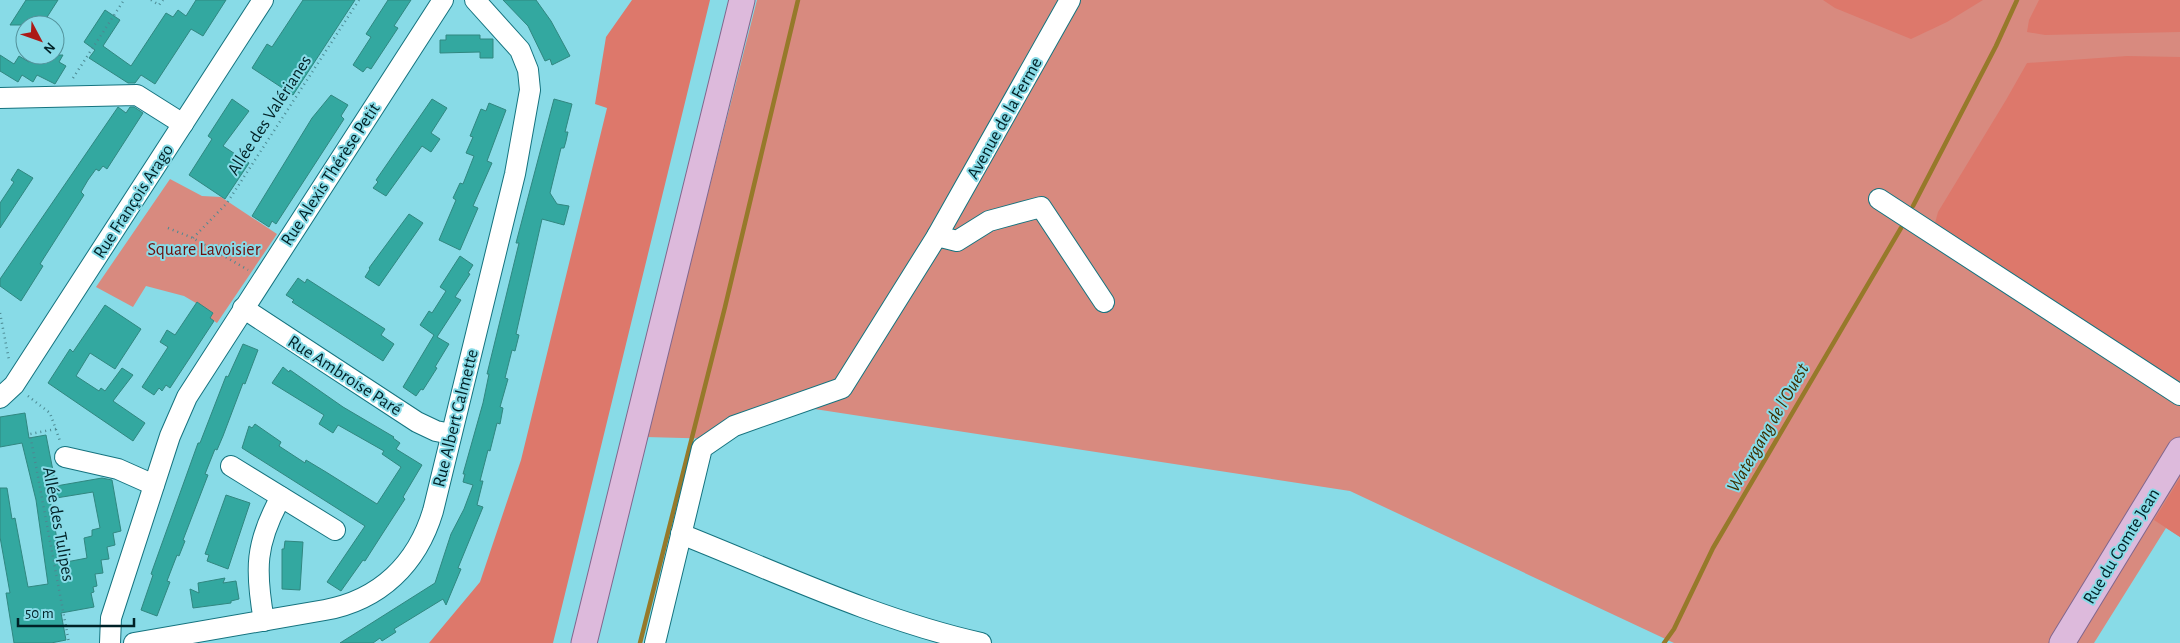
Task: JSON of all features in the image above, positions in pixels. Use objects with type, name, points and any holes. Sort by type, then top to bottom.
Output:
[{"type":"main road","points":[[570,643],[728,0]]},
{"type":"main road","points":[[584,643],[742,0]]},
{"type":"main road","name":"Rue du Comte Jean","points":[[2062,643],[2180,450]]},
{"type":"street","name":"Rue François Arago","points":[[7,392],[263,0]]},
{"type":"street","name":"Rue Alexis Thérèse Petit","points":[[110,643],[111,618],[172,431],[187,397],[444,0]]},
{"type":"street","name":"Rue Albert Calmette","points":[[134,643],[231,635],[264,621],[352,603],[372,594],[397,575],[415,553],[426,532],[451,434],[515,174],[530,90],[528,70],[520,50],[475,0]]},
{"type":"street","name":"Avenue de la Ferme","points":[[655,643],[702,448],[734,426],[842,388],[937,236],[1070,0]]},
{"type":"street","points":[[0,98],[137,95],[182,124]]},
{"type":"street","points":[[1879,199],[2180,395]]},
{"type":"street","points":[[937,236],[956,241],[989,220],[1041,207],[1104,302]]},
{"type":"street","name":"Rue Ambroise Paré","points":[[243,308],[417,422],[436,431],[451,434]]},
{"type":"street","points":[[65,458],[118,469],[154,485]]},
{"type":"street","points":[[231,466],[335,530]]},
{"type":"street","points":[[264,621],[258,586],[259,561],[266,526],[281,497]]},
{"type":"street","points":[[681,534],[888,616],[950,636],[981,643]]},
{"type":"path","points":[[61,96],[124,0]]},
{"type":"path","points":[[151,0],[159,5],[163,0]]},
{"type":"path","name":"Allée des Valérianes","points":[[194,238],[227,203],[359,0]]},
{"type":"path","points":[[168,228],[194,238],[262,279]]},
{"type":"path","points":[[0,312],[7,392],[50,413],[65,458]]},
{"type":"path","name":"Allée des Tulipes","points":[[56,429],[30,434],[69,643]]},
{"type":"green space","points":[[757,0],[2180,0],[2180,537],[2166,528],[2094,643],[1674,643],[1350,491],[808,408],[720,439],[646,437]]},
{"type":"green space","name":"Square Lavoisier","points":[[170,179],[202,196],[221,197],[277,234],[217,323],[210,318],[213,313],[184,296],[146,286],[133,307],[96,287]]},
{"type":"shaded area","points":[[632,0],[710,0],[553,643],[429,643],[480,582],[521,460],[607,108],[595,104],[606,37]]},
{"type":"shaded area","points":[[1823,0],[1983,0],[1947,22],[1911,39],[1835,8]]},
{"type":"shaded area","points":[[2039,0],[2180,0],[2180,32],[2045,35],[2027,32],[2029,20]]},
{"type":"shaded area","points":[[2127,56],[2180,57],[2180,387],[1934,227],[1938,212],[2027,63]]},
{"type":"shaded area","points":[[2180,478],[2180,537],[2154,520]]},
{"type":"building","points":[[26,0],[58,0],[48,15],[16,15]]},
{"type":"building","points":[[196,0],[226,0],[203,36],[191,29],[155,84],[141,75],[135,83],[128,83],[89,58],[95,50],[84,42],[105,10],[120,20],[103,46],[131,66],[166,13],[173,17],[178,10],[186,16]]},
{"type":"building","points":[[303,0],[355,0],[293,95],[252,68],[267,44],[272,47]]},
{"type":"building","points":[[388,0],[411,0],[394,26],[398,28],[371,69],[367,67],[363,72],[353,65],[371,37],[366,34]]},
{"type":"building","points":[[503,0],[536,0],[551,21],[570,56],[552,65],[550,59],[545,61],[528,26]]},
{"type":"building","points":[[15,17],[15,25],[10,25]]},
{"type":"building","points":[[446,35],[480,35],[480,39],[493,39],[493,58],[480,58],[480,52],[440,53],[440,40],[446,40]]},
{"type":"building","points":[[0,55],[14,64],[15,62],[15,65],[66,66],[55,84],[37,75],[33,82],[22,75],[18,82],[0,71]]},
{"type":"building","points":[[331,95],[348,105],[341,116],[344,119],[276,224],[272,221],[269,227],[252,216],[312,118]]},
{"type":"building","points":[[232,99],[249,111],[223,146],[249,163],[225,199],[189,175],[212,139],[208,136]]},
{"type":"building","points":[[432,99],[447,108],[431,133],[440,139],[431,152],[422,146],[386,196],[373,188],[378,182],[376,180]]},
{"type":"building","points":[[554,99],[572,104],[565,132],[568,132],[566,141],[564,148],[561,148],[550,193],[557,204],[569,206],[564,225],[542,219],[516,334],[519,335],[515,351],[512,350],[505,378],[508,379],[500,407],[503,408],[500,424],[497,423],[480,481],[483,481],[477,505],[483,507],[458,568],[461,569],[446,605],[443,599],[394,629],[396,632],[382,641],[380,638],[373,643],[340,643],[435,583],[451,534],[464,509],[473,485],[463,482],[465,474],[463,474],[483,403],[489,374],[487,374],[519,243],[516,243]]},
{"type":"building","points":[[489,103],[506,110],[487,161],[492,163],[473,206],[478,208],[460,250],[439,240],[456,200],[453,198],[460,183],[463,184],[474,156],[466,153],[473,137],[470,136],[481,109],[486,111]]},
{"type":"building","points":[[118,107],[126,113],[130,107],[134,107],[143,113],[107,169],[103,166],[99,171],[96,169],[88,180],[81,192],[84,195],[40,264],[43,266],[21,301],[0,286],[0,279]]},
{"type":"building","points":[[18,169],[33,178],[0,228],[0,203],[14,182],[11,180]]},
{"type":"building","points":[[409,214],[423,223],[379,286],[365,277],[369,268]]},
{"type":"building","points":[[460,256],[473,265],[468,273],[470,274],[455,297],[461,300],[437,337],[449,344],[435,367],[437,368],[423,390],[421,389],[416,396],[403,387],[434,335],[420,325],[429,311],[432,313],[446,291],[440,287]]},
{"type":"building","points":[[298,278],[305,283],[307,279],[385,329],[381,335],[394,344],[383,361],[292,302],[294,300],[286,295]]},
{"type":"building","points":[[197,302],[213,313],[210,318],[214,321],[170,388],[166,385],[162,391],[159,388],[154,395],[142,387],[168,347],[160,342],[167,330],[175,335]]},
{"type":"building","points":[[105,305],[141,329],[115,369],[90,353],[76,376],[99,391],[101,388],[105,391],[122,368],[133,375],[113,401],[145,423],[133,441],[48,383],[70,349],[73,352]]},
{"type":"building","points":[[243,344],[258,350],[223,436],[217,450],[215,449],[205,474],[208,475],[183,540],[185,541],[179,556],[177,555],[167,581],[170,582],[157,616],[141,610],[153,575],[151,574],[198,443],[200,443],[226,376],[228,377]]},
{"type":"building","points":[[283,367],[343,407],[394,437],[400,443],[396,449],[422,465],[403,497],[405,499],[365,561],[363,560],[341,591],[327,582],[365,526],[242,448],[249,426],[252,428],[255,424],[281,442],[279,446],[305,463],[306,460],[377,504],[401,467],[382,454],[384,451],[338,425],[333,433],[319,424],[324,415],[272,383]]},
{"type":"building","points":[[25,413],[29,438],[46,435],[56,486],[102,478],[112,480],[121,531],[113,533],[115,545],[107,547],[109,559],[101,560],[103,573],[95,574],[97,586],[93,587],[94,592],[91,593],[94,607],[61,613],[66,640],[51,643],[14,643],[6,593],[10,593],[0,537],[0,488],[7,488],[12,519],[15,518],[28,587],[48,584],[36,500],[22,443],[0,447],[0,417]],"holes":[[[93,492],[100,528],[92,530],[92,536],[84,538],[87,558],[61,563],[50,499]]]},
{"type":"building","points":[[226,495],[250,503],[228,569],[207,561],[209,555],[205,554]]},
{"type":"building","points":[[285,541],[303,542],[300,590],[282,589],[282,549],[284,549]]},
{"type":"building","points":[[225,578],[223,583],[236,581],[239,599],[231,601],[231,603],[193,608],[190,589],[199,593],[198,583]]},
{"type":"waterway","points":[[640,643],[725,307],[798,0]]},
{"type":"waterway","name":"Watergang de l'Ouest","points":[[1913,206],[1996,46],[2017,0]]},
{"type":"waterway","name":"Watergang de l'Ouest","points":[[1664,643],[1674,629],[1713,548],[1901,228]]}]
